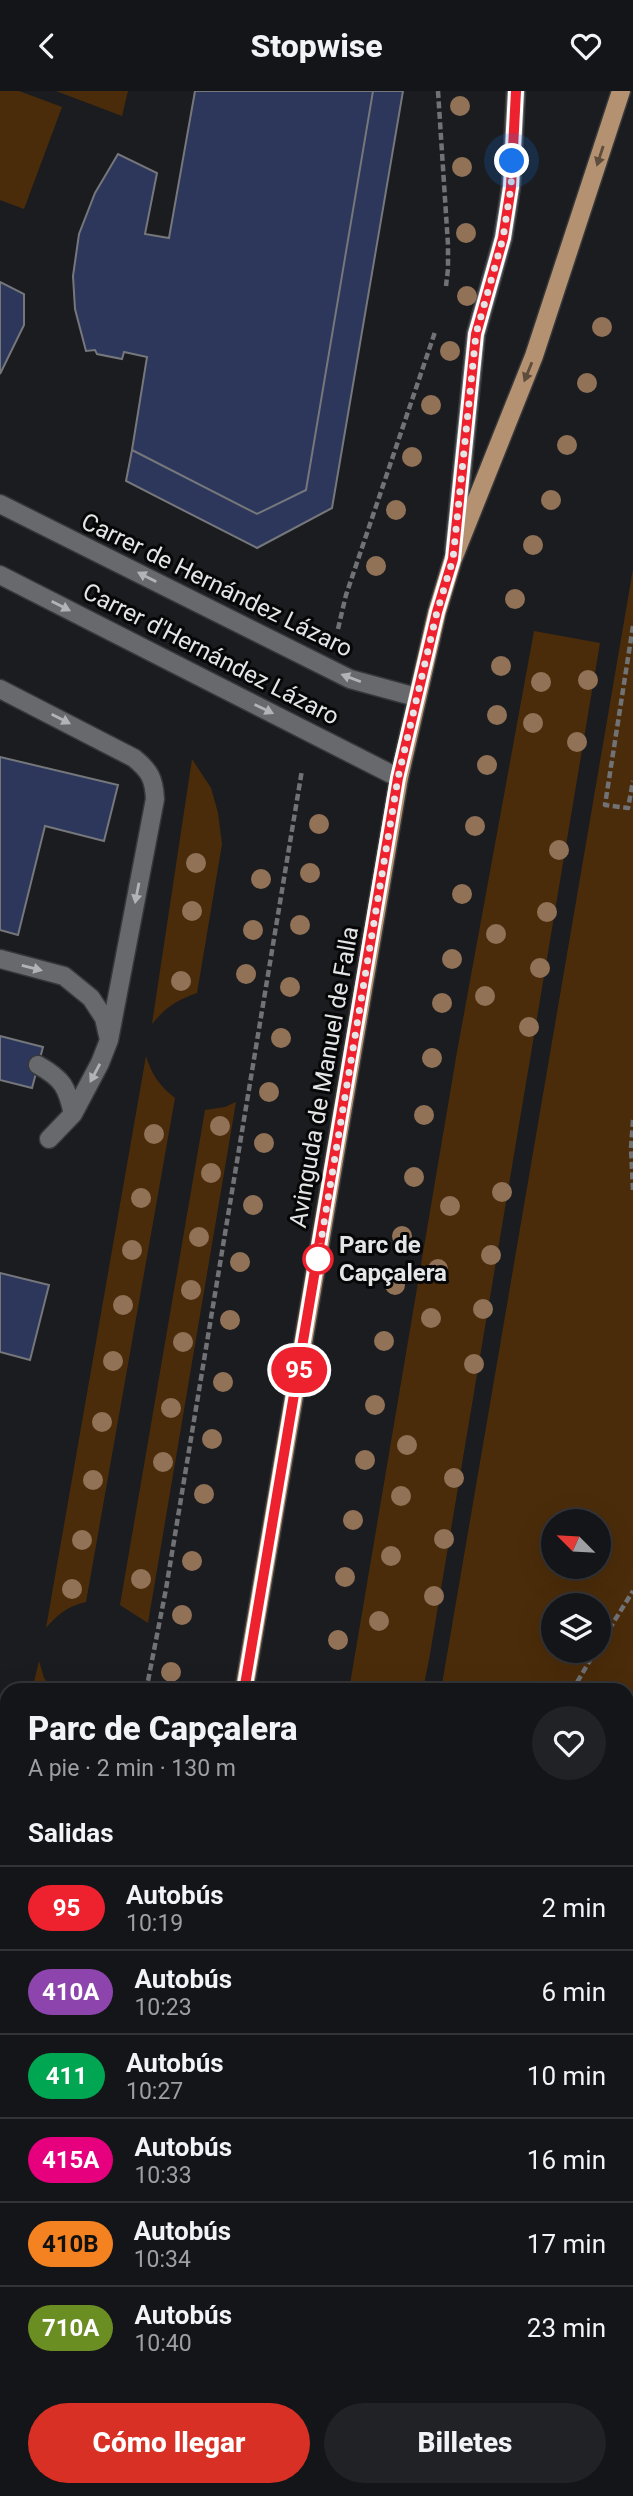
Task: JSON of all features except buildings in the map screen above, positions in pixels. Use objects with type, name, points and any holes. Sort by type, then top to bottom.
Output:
[{"type":"main road","name":"Avinguda de Manuel de Falla","points":[[245,1683],[398,778],[416,697],[453,559],[534,356],[621,91]]},
{"type":"street","name":"Avinguda de Manuel de Falla","points":[[453,559],[476,334],[503,238],[511,187],[516,91]]},
{"type":"street","name":"Carrer de Hernández Lázaro","points":[[0,504],[350,678],[416,697]]},
{"type":"street","name":"Carrer d'Hernández Lázaro","points":[[0,575],[398,778]]},
{"type":"street","points":[[0,689],[134,758],[147,768],[153,779],[155,799],[109,1040],[73,1114],[49,1139]]},
{"type":"street","points":[[0,959],[64,976],[79,986],[104,1018],[109,1040]]},
{"type":"street","points":[[38,1065],[56,1075],[67,1090],[73,1114]]},
{"type":"path","points":[[438,91],[449,269],[444,297]]},
{"type":"path","points":[[339,623],[437,325]]},
{"type":"path","points":[[633,626],[605,804],[628,808],[633,781]]},
{"type":"path","points":[[148,1683],[166,1589],[302,769]]},
{"type":"path","points":[[633,1120],[633,1190]]},
{"type":"path","points":[[611,1626],[633,1591]]},
{"type":"path","points":[[577,1683],[589,1663]]},
{"type":"shaded area","points":[[0,91],[19,91],[62,107],[24,209],[0,200]]},
{"type":"shaded area","points":[[56,91],[128,91],[122,116]]},
{"type":"shaded area","points":[[633,569],[633,1683],[442,1683]]},
{"type":"shaded area","points":[[534,631],[600,643],[424,1683],[350,1683],[457,1052]]},
{"type":"shaded area","points":[[192,759],[211,788],[222,844],[197,993],[172,1005],[152,1024]]},
{"type":"shaded area","points":[[146,1056],[157,1079],[175,1098],[86,1602],[64,1611],[46,1628]]},
{"type":"shaded area","points":[[236,1102],[148,1623],[120,1605],[205,1110]]},
{"type":"shaded area","points":[[39,1661],[48,1683],[34,1683]]},
{"type":"bus line","name":"95","points":[[245,1683],[398,778],[437,612],[453,559],[476,334],[503,238],[511,187],[516,91]]},
{"type":"place","name":"Parc de Capçalera","points":[[318,1259]]},
{"type":"route","points":[[318,1259],[398,778],[437,612],[453,559],[476,334],[503,238],[512,161]]}]
